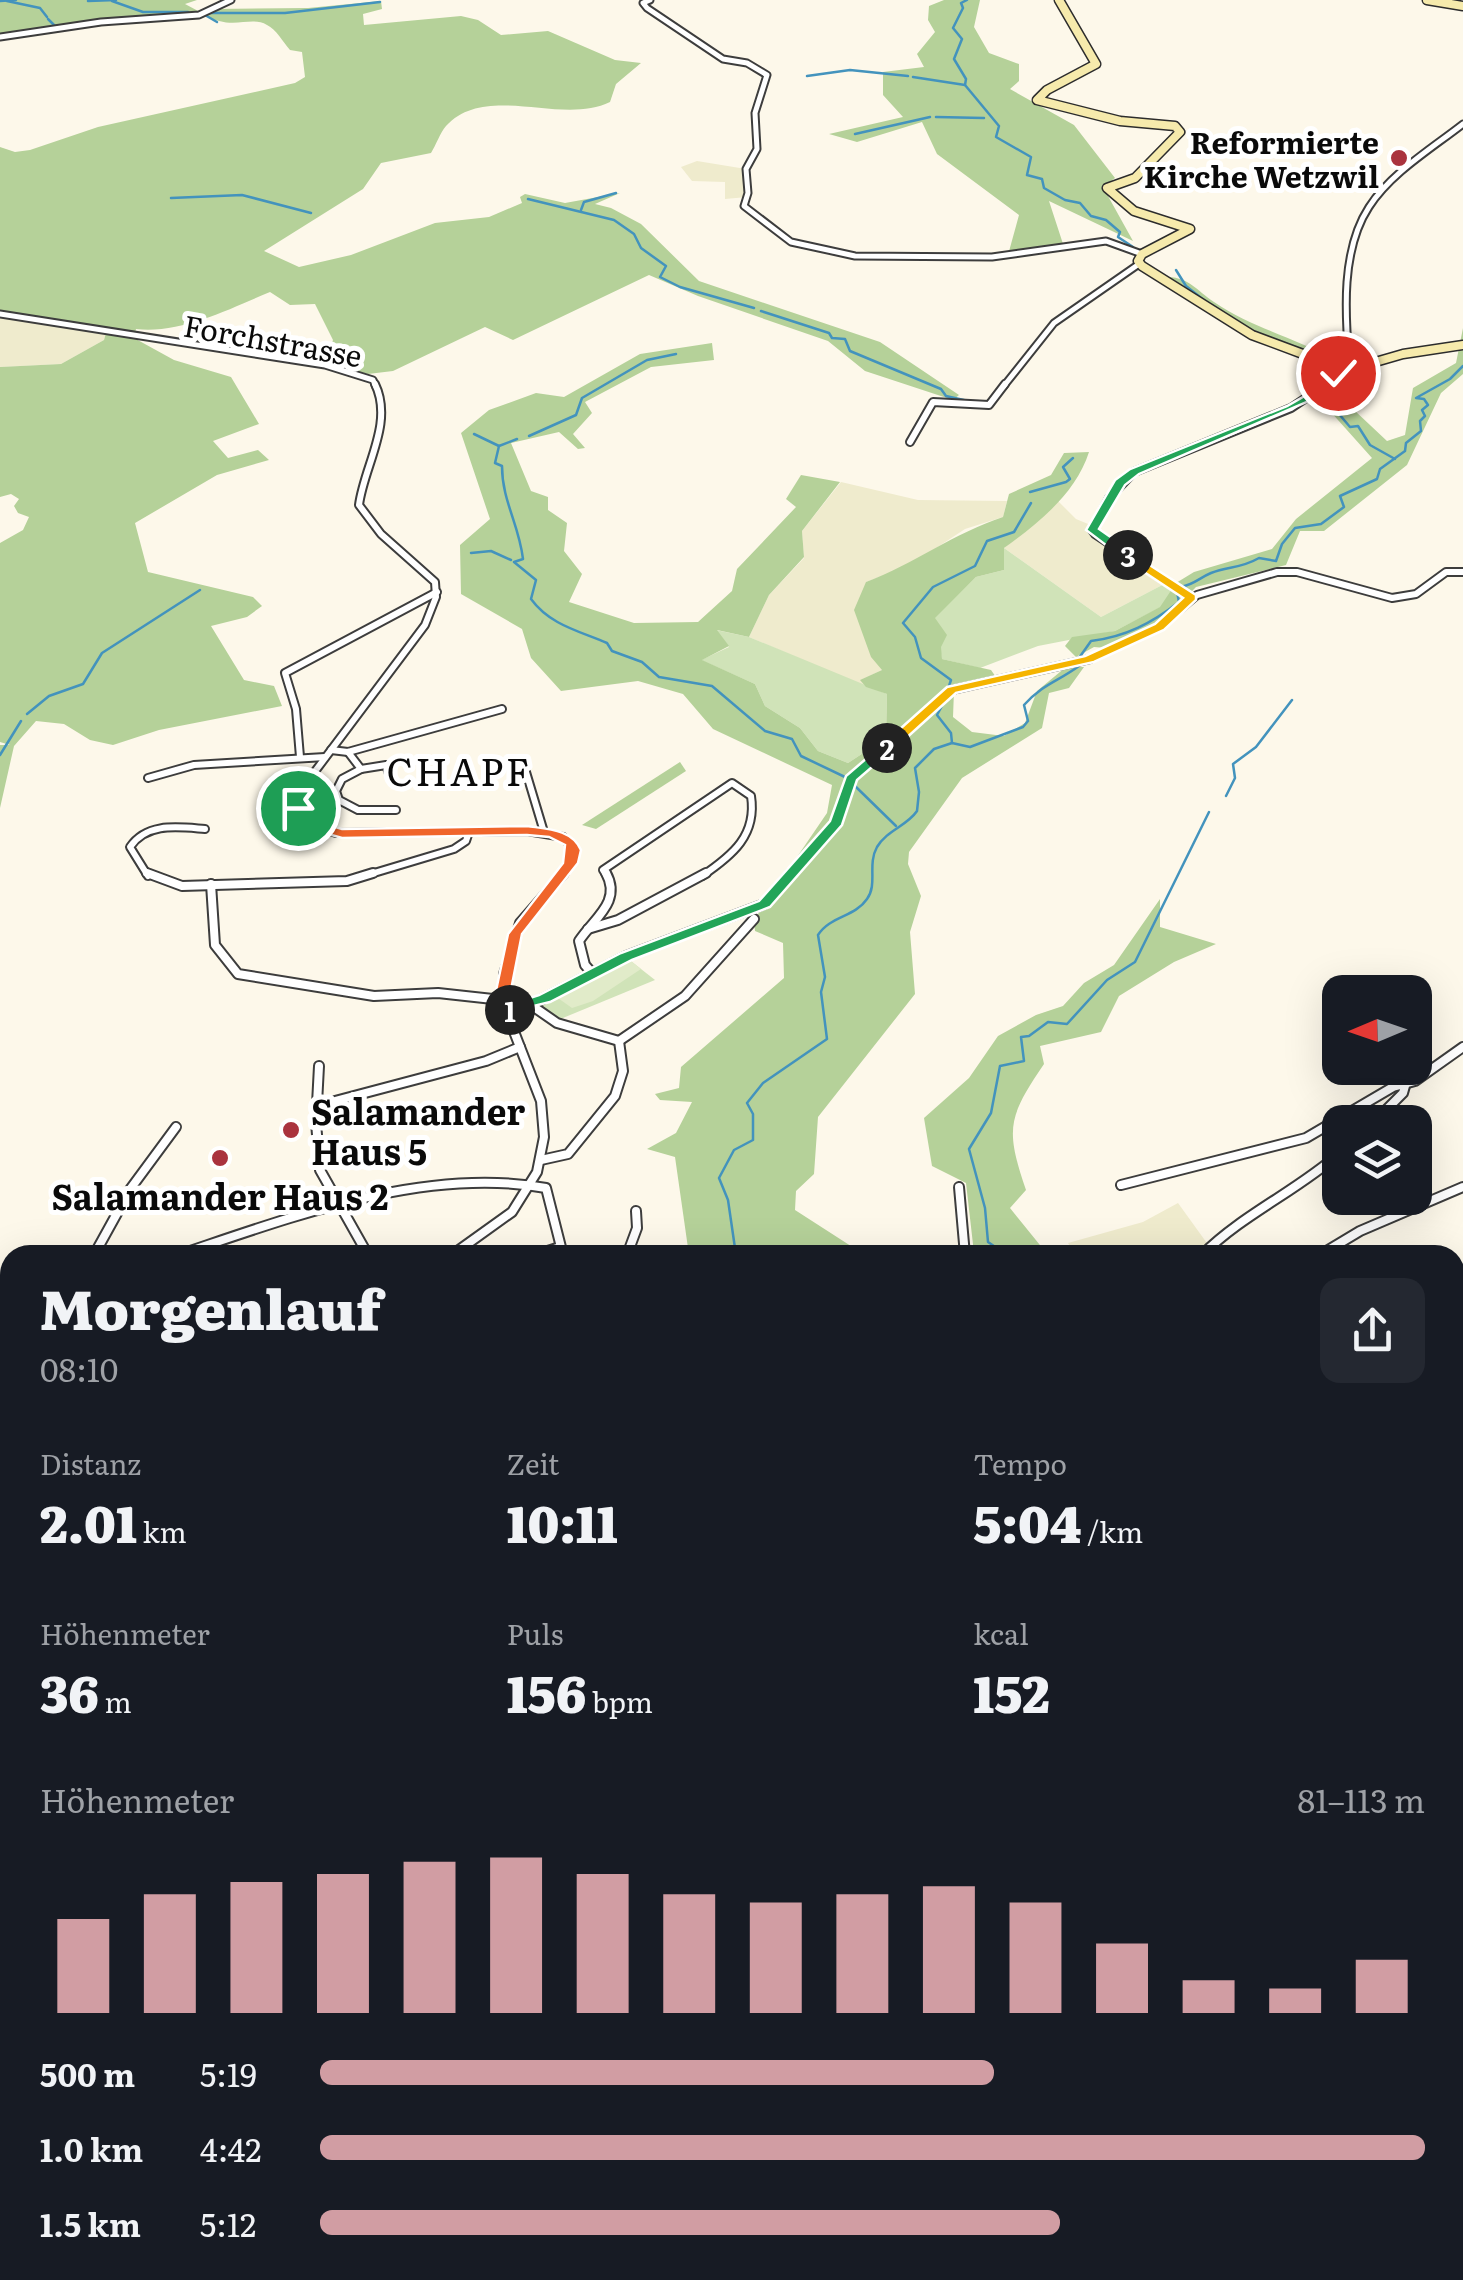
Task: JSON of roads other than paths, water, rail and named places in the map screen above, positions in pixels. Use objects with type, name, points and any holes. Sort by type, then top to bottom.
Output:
[{"type":"street","points":[[0,37],[101,22],[198,16],[230,0]]},
{"type":"street","points":[[650,0],[643,4],[647,8],[723,59],[747,64],[768,76],[755,113],[757,149],[746,168],[748,193],[744,206],[791,242],[816,250],[879,258],[1000,256],[1106,241],[1140,259],[1252,335],[1327,364],[1346,365],[1462,345]]},
{"type":"street","points":[[910,442],[934,402],[989,404],[1054,323],[1140,259],[1190,229],[1142,216],[1112,196],[1107,188],[1135,178],[1180,132],[1175,126],[1120,121],[1037,100],[1042,92],[1084,75],[1096,64],[1059,0]]},
{"type":"street","points":[[1427,0],[1463,6]]},
{"type":"street","points":[[1192,598],[1092,530],[1115,488],[1134,472],[1291,408],[1319,393],[1346,365],[1346,313],[1362,220],[1380,194],[1463,124]]},
{"type":"street","name":"Forchstrasse","points":[[0,314],[324,366],[373,380],[383,395],[385,412],[363,474],[359,505],[380,534],[435,582],[437,592]]},
{"type":"street","points":[[1327,364],[1338,373]]},
{"type":"street","points":[[504,1012],[758,908],[779,892],[837,822],[851,779],[936,701],[961,686],[1084,661],[1159,627],[1192,598],[1286,570],[1374,595],[1406,598],[1446,572],[1463,572]]},
{"type":"street","points":[[300,757],[296,709],[287,671],[437,592]]},
{"type":"street","points":[[437,592],[425,625],[301,790],[298,801],[304,817],[319,828],[342,834],[544,832],[571,842],[573,856],[557,882],[520,924],[510,949],[502,1000],[542,1102],[540,1160],[531,1184],[505,1218],[466,1245]]},
{"type":"street","points":[[331,750],[348,752],[502,708]]},
{"type":"street","points":[[348,752],[360,770]]},
{"type":"street","points":[[148,778],[194,766],[325,758]]},
{"type":"street","points":[[390,777],[386,765],[360,770],[340,782],[336,791],[338,800],[358,810],[396,810]]},
{"type":"street","points":[[526,772],[544,832]]},
{"type":"street","points":[[588,929],[602,927],[700,877],[740,846],[752,824],[755,808],[751,796],[732,784],[603,870],[610,880],[612,898],[588,929],[580,944],[585,965],[592,973]]},
{"type":"street","points":[[206,828],[154,829],[136,836],[130,847],[143,871],[156,881],[172,885],[347,881],[454,849],[466,841],[470,832]]},
{"type":"street","points":[[212,884],[214,941],[233,971],[363,995],[438,993],[502,1000]]},
{"type":"street","points":[[531,1004],[557,1022],[619,1040],[685,996],[754,919]]},
{"type":"street","points":[[540,1160],[565,1156],[615,1096],[623,1071],[619,1040]]},
{"type":"street","points":[[316,1106],[486,1060],[520,1047]]},
{"type":"street","points":[[1121,1186],[1306,1138],[1393,1087],[1405,1086],[1463,1047]]},
{"type":"street","points":[[318,1066],[320,1170],[362,1245]]},
{"type":"street","points":[[1391,1105],[1405,1086]]},
{"type":"street","points":[[100,1245],[131,1188],[176,1127]]},
{"type":"street","points":[[1212,1245],[1224,1233],[1322,1169]]},
{"type":"street","points":[[211,1245],[340,1206],[442,1187],[531,1184],[544,1186],[548,1192],[560,1245]]},
{"type":"street","points":[[1337,1245],[1463,1187]]},
{"type":"street","points":[[959,1188],[964,1245]]},
{"type":"street","points":[[631,1245],[637,1228],[636,1211]]},
{"type":"waterway","points":[[0,1],[16,0]]},
{"type":"waterway","points":[[88,1],[116,0]]},
{"type":"waterway","points":[[965,85],[966,79],[954,59],[962,39],[953,28],[963,8],[961,3],[967,0]]},
{"type":"waterway","points":[[7,1],[40,8],[47,17]]},
{"type":"waterway","points":[[112,1],[143,12],[188,12]]},
{"type":"waterway","points":[[209,13],[285,13],[380,2]]},
{"type":"waterway","points":[[205,15],[217,22]]},
{"type":"waterway","points":[[48,19],[55,26]]},
{"type":"waterway","points":[[807,76],[850,70],[908,76]]},
{"type":"waterway","points":[[913,77],[965,85]]},
{"type":"waterway","points":[[965,85],[999,126],[996,137],[1031,157],[1027,175],[1042,179],[1044,188],[1080,203],[1091,216],[1106,220],[1120,232],[1118,237],[1133,247]]},
{"type":"waterway","points":[[855,134],[930,117]]},
{"type":"waterway","points":[[936,117],[984,118]]},
{"type":"waterway","points":[[581,210],[584,202],[616,193]]},
{"type":"waterway","points":[[171,198],[242,195],[311,213]]},
{"type":"waterway","points":[[528,199],[614,220],[634,234],[641,248],[666,266],[660,277],[680,287],[754,308]]},
{"type":"waterway","points":[[1176,270],[1186,286],[1205,301]]},
{"type":"waterway","points":[[761,311],[829,333],[832,338],[845,339],[850,351],[941,389],[946,396],[968,401]]},
{"type":"waterway","points":[[529,436],[576,415],[582,398],[647,360],[676,354]]},
{"type":"waterway","points":[[1394,459],[1421,431],[1420,421],[1425,416],[1422,410],[1428,405],[1424,399],[1416,398],[1450,379],[1463,366]]},
{"type":"waterway","points":[[1341,373],[1321,399],[1328,401],[1350,427],[1358,426],[1370,445],[1394,459]]},
{"type":"waterway","points":[[474,434],[499,446]]},
{"type":"waterway","points":[[499,446],[517,439]]},
{"type":"waterway","points":[[499,446],[495,463],[502,466],[523,559],[514,562],[536,580],[531,599],[539,608],[566,626],[607,643],[612,651],[642,662],[659,677],[712,686],[765,731],[792,739],[801,756],[845,777]]},
{"type":"waterway","points":[[1030,492],[1070,479],[1063,467],[1073,458]]},
{"type":"waterway","points":[[1181,587],[1259,558],[1276,561],[1282,544],[1295,528],[1321,524],[1344,507],[1340,496],[1377,479],[1380,469],[1394,459]]},
{"type":"waterway","points":[[948,689],[951,680],[921,658],[915,637],[903,623],[933,587],[975,566],[987,541],[1014,532],[1031,503]]},
{"type":"waterway","points":[[471,553],[491,551],[511,560]]},
{"type":"waterway","points":[[27,714],[49,696],[83,684],[102,653],[200,590]]},
{"type":"waterway","points":[[1079,658],[1091,641],[1127,632],[1169,610],[1179,602],[1177,592]]},
{"type":"waterway","points":[[952,743],[970,747],[1023,727],[1028,721],[1024,705],[1079,666]]},
{"type":"waterway","points":[[1226,796],[1235,778],[1233,764],[1256,747],[1292,700]]},
{"type":"waterway","points":[[944,702],[937,715],[951,733],[952,743]]},
{"type":"waterway","points":[[0,755],[21,721]]},
{"type":"waterway","points":[[735,1245],[728,1200],[719,1178],[734,1150],[753,1140],[753,1114],[747,1103],[763,1083],[827,1039],[821,992],[825,977],[818,935],[867,899],[877,847],[917,811],[915,768],[934,749],[952,743]]},
{"type":"waterway","points":[[855,786],[896,826]]},
{"type":"waterway","points":[[992,1245],[988,1242],[985,1208],[969,1149],[991,1113],[1000,1066],[1024,1061],[1021,1037],[1029,1036],[1048,1022],[1067,1024],[1107,980],[1135,962],[1209,812]]},
{"type":"place","name":"Reformierte Kirche Wetzwil","points":[[1399,158]]},
{"type":"place","name":"Salamander Haus 5","points":[[291,1130]]},
{"type":"place","name":"Salamander Haus 2","points":[[220,1158]]},
{"type":"district","name":"CHAPF","points":[[459,769]]}]
